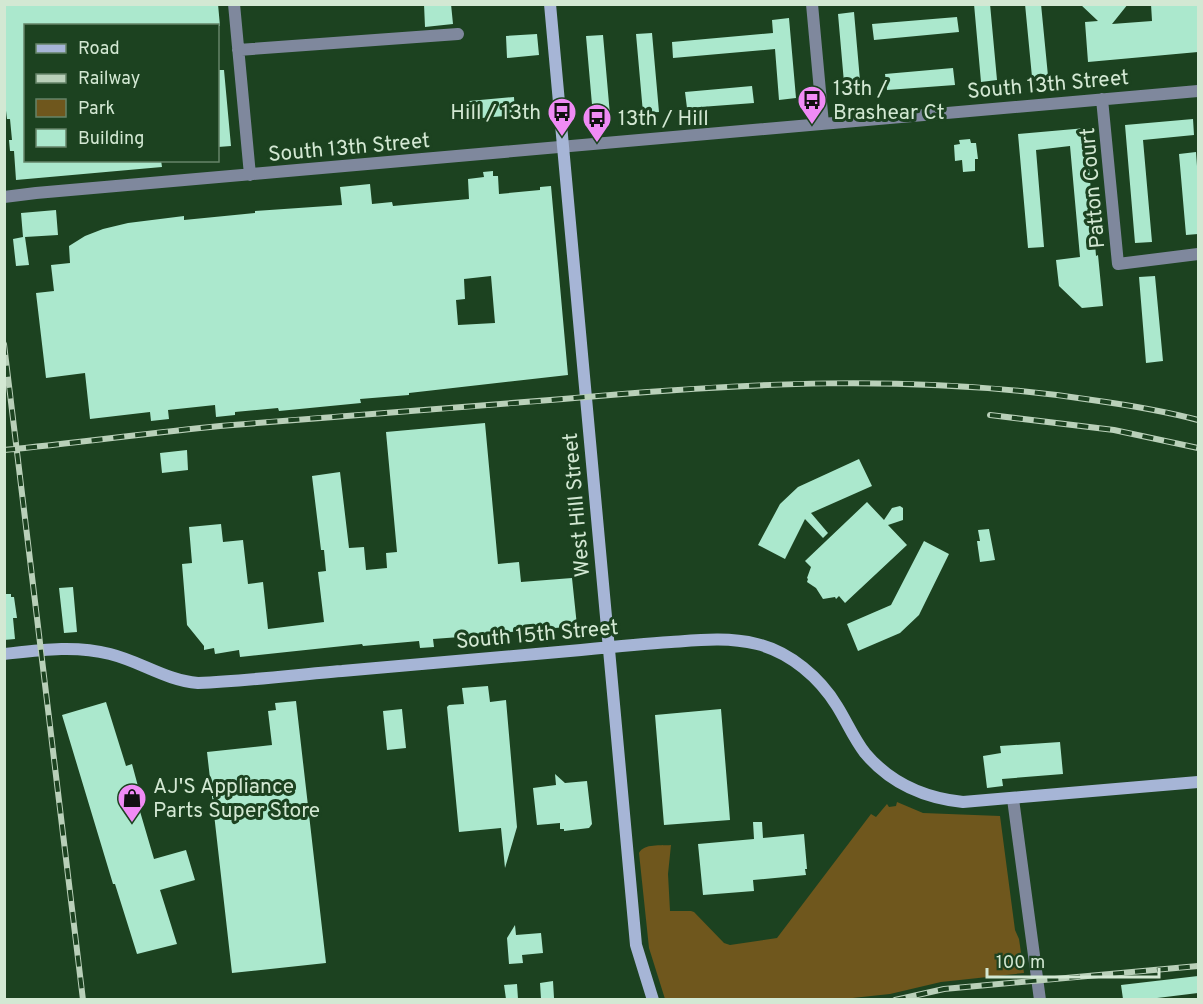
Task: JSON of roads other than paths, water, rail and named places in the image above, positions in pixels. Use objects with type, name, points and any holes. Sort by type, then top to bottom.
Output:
[{"type":"street","points":[[234,4],[250,175]]},
{"type":"street","name":"West Hill Street","points":[[550,4],[636,945],[653,999]]},
{"type":"street","points":[[812,4],[823,124]]},
{"type":"street","points":[[238,50],[458,34]]},
{"type":"street","name":"South 13th Street","points":[[4,197],[1198,91]]},
{"type":"street","name":"Patton Court","points":[[1102,99],[1118,264],[1198,254]]},
{"type":"street","name":"South 15th Street","points":[[4,654],[83,649],[112,655],[168,678],[198,683],[609,647],[732,639],[772,649],[798,664],[821,685],[837,706],[864,751],[875,763],[911,790],[941,800],[963,802],[1013,799],[1198,782]]},
{"type":"street","points":[[1013,799],[1040,999]]},
{"type":"railway","points":[[4,344],[83,1000]]},
{"type":"railway","points":[[4,450],[263,422],[695,389],[828,383],[960,386],[1026,392],[1132,406],[1198,420]]},
{"type":"railway","points":[[990,415],[1114,430],[1198,448]]},
{"type":"railway","points":[[895,1000],[944,989],[1198,966]]},
{"type":"place","name":"13th / Brashear Ct","points":[[812,126]]},
{"type":"place","name":"Hill / 13th","points":[[562,138]]},
{"type":"place","name":"13th / Hill","points":[[597,144]]},
{"type":"place","name":"AJ'S Appliance Parts Super Store","points":[[132,824]]}]
